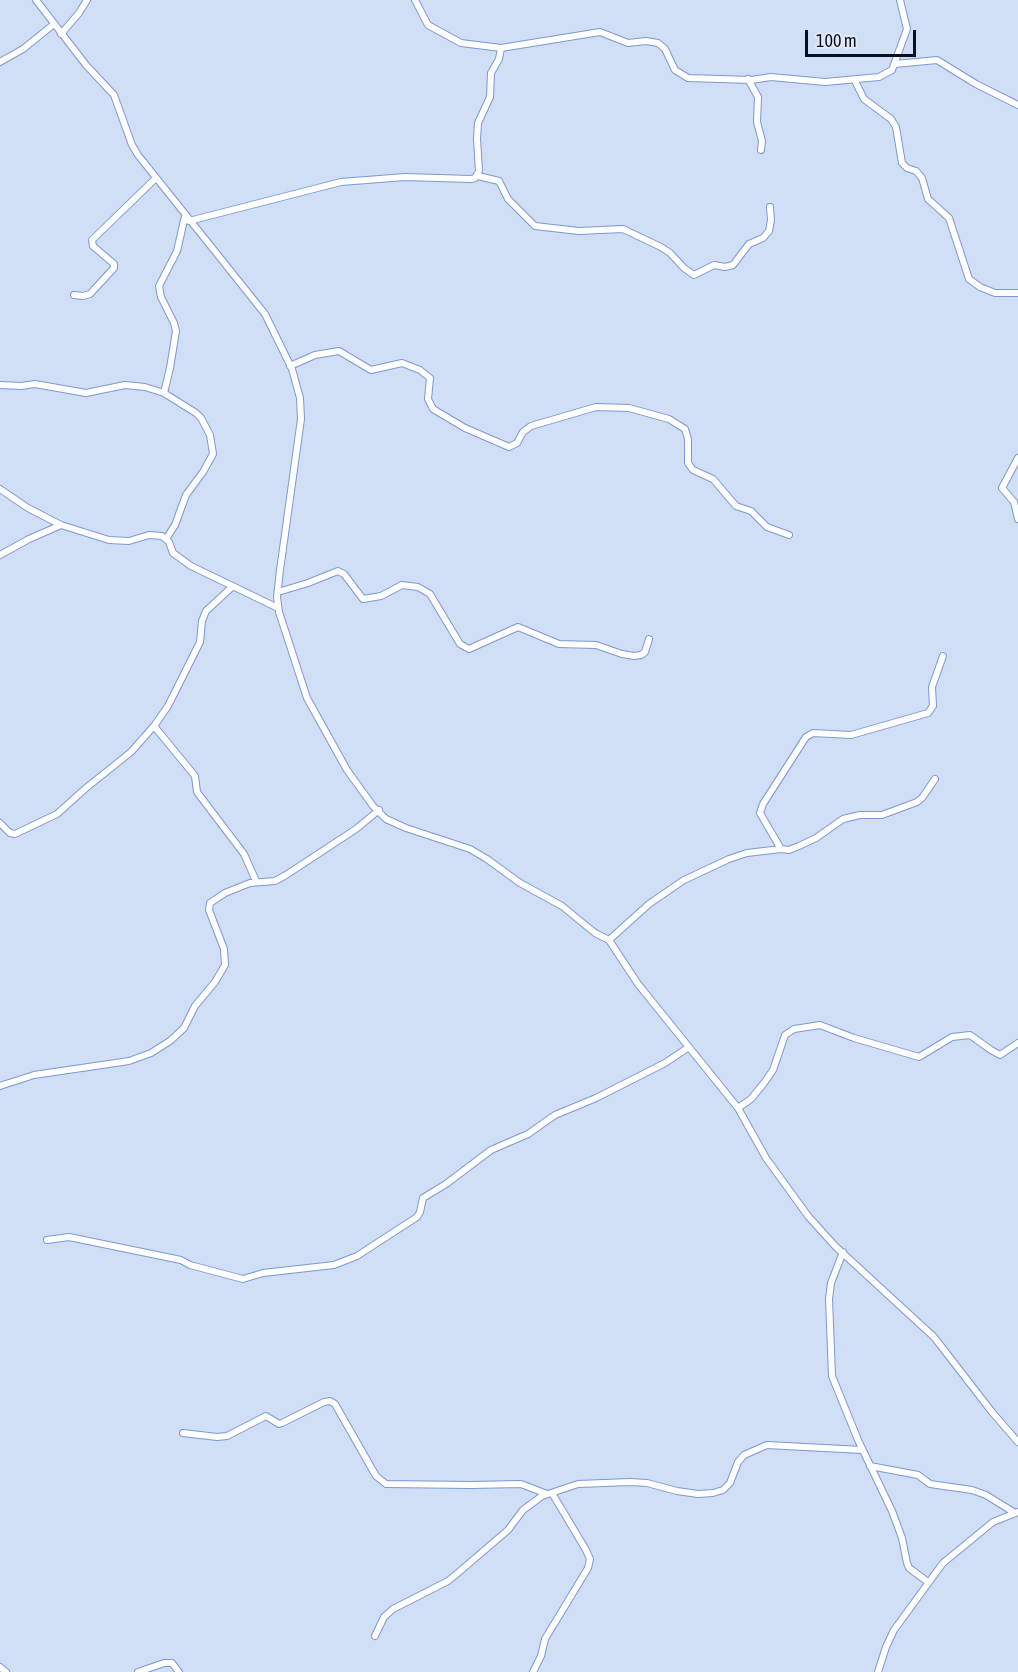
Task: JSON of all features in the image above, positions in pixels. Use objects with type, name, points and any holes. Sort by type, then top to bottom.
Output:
[{"type":"street","points":[[36,0],[61,34],[114,95],[132,145],[187,218],[265,314],[291,366],[300,398],[301,419],[278,592],[278,608],[307,698],[347,770],[373,806],[386,819],[406,828],[455,843],[488,859],[520,883],[562,906],[595,933],[609,940],[638,984],[738,1108],[766,1158],[808,1216],[934,1337],[1018,1442]]},
{"type":"street","points":[[61,34],[87,0]]},
{"type":"street","points":[[415,0],[424,20],[431,28],[461,43],[501,48],[600,32],[628,43],[646,41],[658,43],[664,49],[675,70],[688,78],[771,77],[825,82],[855,81],[888,73],[895,64],[907,29],[900,0]]},
{"type":"street","points":[[0,62],[23,49],[54,24]]},
{"type":"street","points":[[478,176],[478,123],[490,98],[492,73],[499,59],[501,48]]},
{"type":"street","points":[[895,64],[937,60],[968,80],[1018,105]]},
{"type":"street","points":[[748,79],[758,97],[757,122],[762,141],[761,150]]},
{"type":"street","points":[[855,81],[864,99],[891,119],[896,127],[902,163],[920,174],[928,199],[949,218],[969,279],[980,287],[995,293],[1018,293]]},
{"type":"street","points":[[187,218],[341,182],[405,177],[471,179],[478,176],[499,181],[508,199],[535,226],[579,231],[623,229],[661,247],[694,275],[714,265],[725,267],[733,265],[749,244],[763,238],[769,231],[770,207]]},
{"type":"street","points":[[74,295],[90,294],[114,268],[114,264],[93,246],[92,240],[156,178]]},
{"type":"street","points":[[164,393],[176,331],[161,297],[159,286],[177,251],[187,218]]},
{"type":"street","points":[[291,366],[315,355],[339,351],[371,370],[402,363],[420,370],[429,377],[428,399],[430,405],[439,414],[487,439],[509,447],[517,443],[523,432],[531,426],[596,406],[629,408],[669,419],[685,429],[688,439],[688,463],[693,470],[713,479],[736,506],[751,511],[767,527],[789,535]]},
{"type":"street","points":[[0,385],[35,384],[86,393],[131,386],[146,387],[164,393],[201,418],[210,435],[213,454],[203,472],[189,489],[175,525],[166,539],[173,553],[183,560],[232,587],[278,608]]},
{"type":"street","points":[[1018,458],[1002,488],[1014,501],[1018,519]]},
{"type":"street","points":[[0,489],[28,508],[61,525],[109,540],[129,541],[155,535],[162,536],[169,542]]},
{"type":"street","points":[[0,555],[20,543],[61,525]]},
{"type":"street","points":[[278,592],[338,571],[344,574],[361,598],[366,600],[381,596],[402,585],[418,587],[430,594],[460,644],[469,649],[518,627],[561,644],[596,645],[634,656],[645,652],[649,639]]},
{"type":"street","points":[[0,823],[10,833],[15,834],[57,814],[132,752],[168,706],[196,650],[206,611],[232,587]]},
{"type":"street","points":[[781,849],[760,813],[763,804],[806,737],[813,733],[851,735],[928,713],[933,706],[932,687],[943,656]]},
{"type":"street","points":[[154,726],[195,776],[198,792],[228,836],[244,854],[256,881]]},
{"type":"street","points":[[609,940],[649,904],[684,880],[747,854],[789,850],[814,838],[843,819],[860,815],[885,814],[917,802],[935,779]]},
{"type":"street","points":[[0,1086],[34,1075],[129,1060],[151,1053],[170,1041],[184,1028],[195,1006],[215,982],[225,965],[224,949],[209,910],[210,903],[225,893],[256,881],[262,883],[275,881],[286,875],[356,829],[379,810]]},
{"type":"street","points":[[738,1108],[751,1099],[764,1083],[773,1070],[785,1035],[794,1029],[820,1025],[854,1038],[919,1057],[952,1037],[970,1035],[1000,1054],[1018,1043]]},
{"type":"street","points":[[47,1239],[69,1237],[181,1260],[190,1265],[243,1279],[263,1273],[334,1265],[357,1256],[417,1217],[423,1198],[446,1184],[491,1150],[528,1134],[555,1115],[596,1098],[665,1063],[689,1047]]},
{"type":"street","points":[[843,1252],[831,1283],[829,1299],[830,1369],[862,1450],[892,1511],[902,1538],[909,1568],[928,1582]]},
{"type":"street","points":[[183,1433],[227,1436],[266,1416],[279,1424],[330,1401],[335,1404],[376,1476],[386,1484],[521,1484],[550,1494],[590,1559],[588,1568],[545,1639],[541,1656],[533,1672]]},
{"type":"street","points":[[375,1636],[384,1617],[393,1609],[454,1577],[507,1530],[536,1498],[578,1484],[630,1482],[647,1483],[698,1494],[712,1493],[723,1490],[730,1483],[738,1462],[744,1455],[767,1445],[862,1450]]},
{"type":"street","points":[[870,1466],[918,1475],[930,1484],[972,1490],[1017,1512]]},
{"type":"street","points":[[878,1672],[894,1630],[943,1563],[993,1522],[1017,1512]]},
{"type":"street","points":[[138,1672],[164,1663],[172,1663],[179,1672]]},
{"type":"street","points":[[0,1667],[6,1672]]}]
